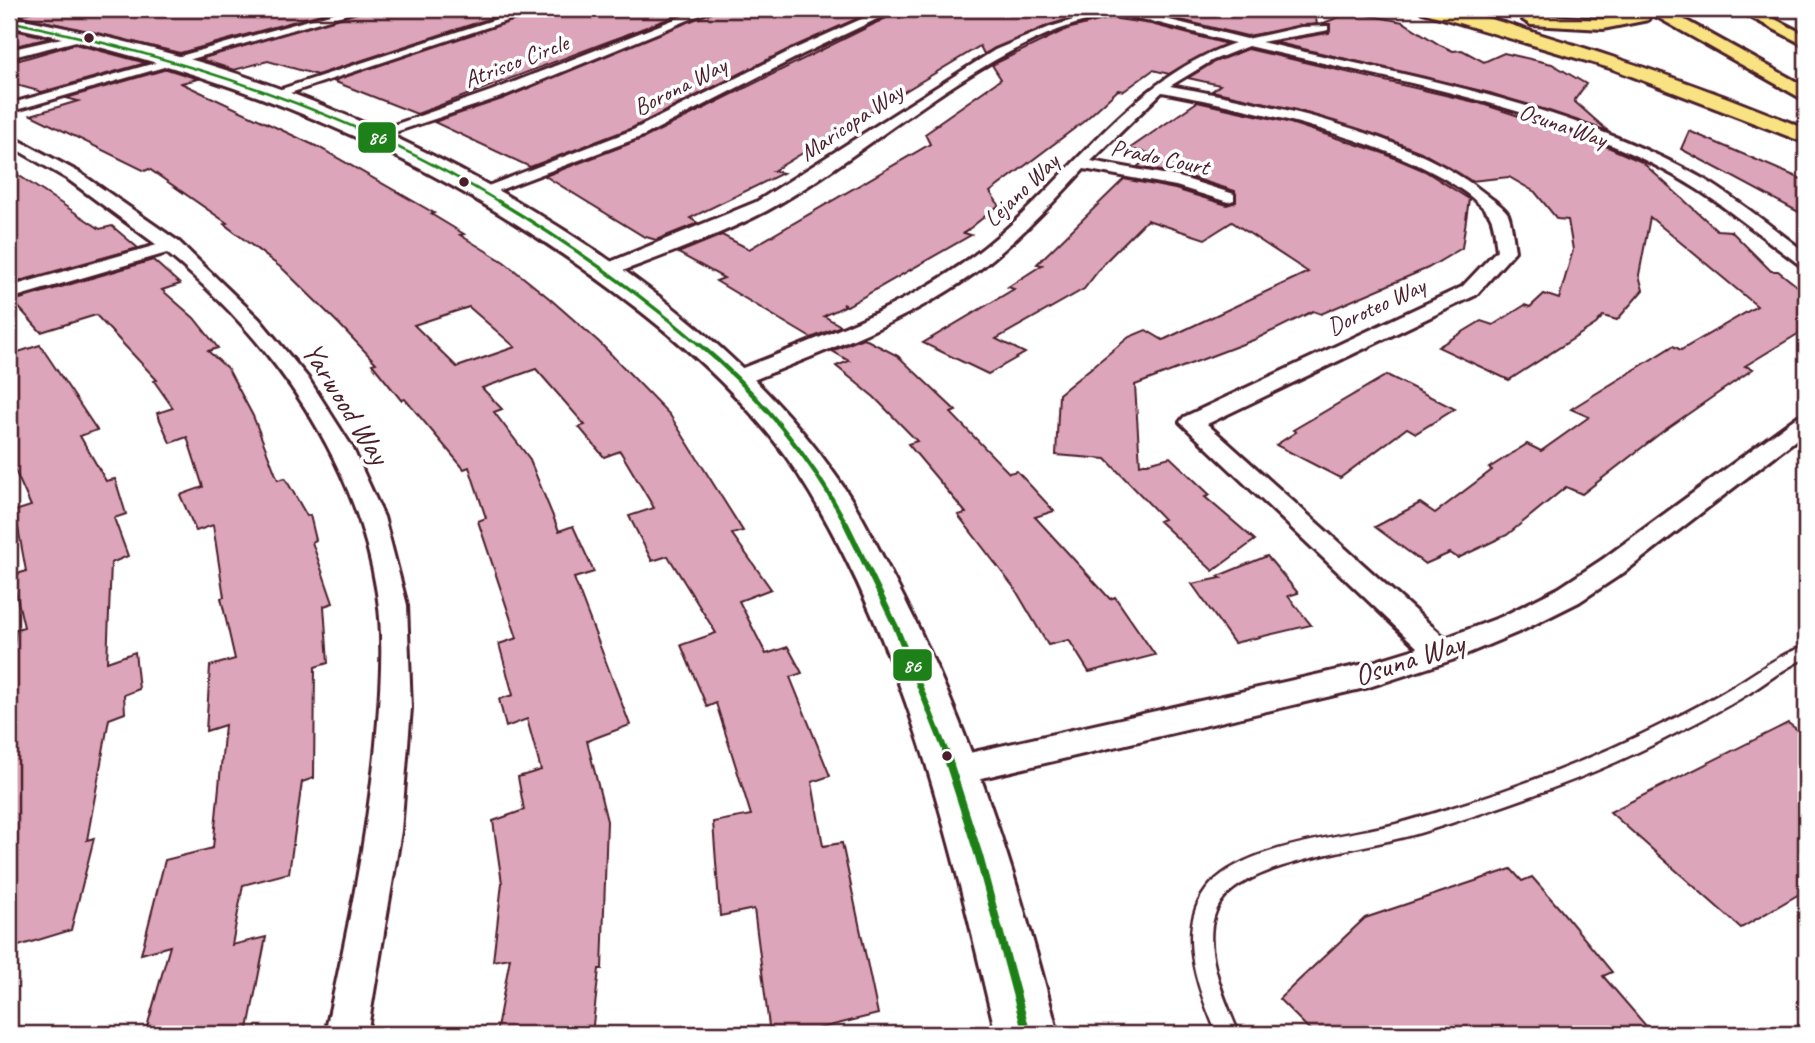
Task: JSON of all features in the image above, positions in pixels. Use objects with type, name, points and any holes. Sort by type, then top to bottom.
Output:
[{"type":"highway","points":[[1427,9],[1610,61],[1712,98],[1806,137]]},
{"type":"highway","points":[[1480,9],[1531,20],[1586,25],[1628,22],[1642,17],[1642,9]]},
{"type":"highway","points":[[1654,9],[1806,94]]},
{"type":"highway","points":[[1685,9],[1806,77]]},
{"type":"highway","points":[[1743,9],[1806,41]]},
{"type":"highway","points":[[1769,9],[1806,26]]},
{"type":"street","points":[[318,9],[344,13]]},
{"type":"street","points":[[9,108],[359,9]]},
{"type":"street","name":"Atrisco Circle","points":[[276,93],[537,9]]},
{"type":"street","name":"Atrisco Circle","points":[[375,134],[496,94],[710,9]]},
{"type":"street","name":"Borona Way","points":[[483,191],[593,152],[639,132],[848,28],[893,9]]},
{"type":"street","name":"Osuna Way","points":[[1117,10],[1455,92],[1560,122],[1658,162],[1733,206],[1806,261]]},
{"type":"street","name":"Maricopa Way","points":[[605,271],[720,226],[792,189],[999,53],[1054,29],[1117,10]]},
{"type":"street","points":[[9,21],[84,36],[178,60],[276,93],[375,134],[483,191],[605,271],[664,313],[738,378],[779,425],[824,485],[878,585],[922,678],[956,770],[1027,1034]]},
{"type":"street","name":"Lejano Way","points":[[738,378],[876,320],[967,269],[1009,238],[1160,88],[1203,61],[1286,32],[1324,28]]},
{"type":"street","points":[[9,54],[84,36]]},
{"type":"street","points":[[1455,92],[1474,83]]},
{"type":"street","name":"Doroteo Way","points":[[1160,88],[1233,102],[1413,156],[1469,185],[1485,199],[1506,228],[1507,250],[1501,265],[1469,291],[1192,422],[1441,652]]},
{"type":"street","name":"Yarwood Way","points":[[9,139],[66,169],[126,208],[173,246],[227,296],[311,399],[350,461],[374,520],[391,593],[397,664],[393,772],[377,881],[346,1034]]},
{"type":"street","name":"Prado Court","points":[[1082,164],[1178,182],[1228,197]]},
{"type":"street","points":[[9,293],[173,246]]},
{"type":"street","name":"Osuna Way","points":[[956,770],[1369,675],[1441,652],[1511,624],[1569,594],[1613,566],[1806,421]]},
{"type":"lane","points":[[1228,1034],[1208,984],[1201,955],[1202,928],[1216,893],[1233,877],[1254,866],[1378,838],[1511,797],[1625,750],[1743,688],[1778,662],[1806,652]]},
{"type":"building","points":[[45,9],[339,9],[180,53],[18,15]]},
{"type":"building","points":[[367,9],[519,9],[317,75],[268,61],[234,70],[200,59]]},
{"type":"building","points":[[545,9],[694,9],[417,114],[333,81]]},
{"type":"building","points":[[718,9],[853,9],[872,12],[791,48],[632,128],[530,167],[434,122],[502,99]]},
{"type":"building","points":[[932,9],[1102,9],[1049,25],[984,54],[980,46],[773,171],[783,173],[690,218],[698,223],[656,240],[643,236],[545,176],[644,138],[892,15],[908,17]]},
{"type":"building","points":[[1135,9],[1314,9],[1317,24],[1247,36]]},
{"type":"building","points":[[1352,12],[1403,22],[1440,45],[1453,51],[1462,50],[1484,62],[1504,53],[1552,64],[1586,84],[1574,101],[1608,131],[1490,93],[1274,42],[1329,33],[1330,24],[1321,24]]},
{"type":"building","points":[[1111,18],[1151,24],[1227,44],[1169,74],[1153,70],[1124,91],[1118,90],[1083,122],[990,192],[999,205],[964,233],[971,235],[847,306],[843,304],[845,306],[824,316],[841,326],[811,338],[716,281],[724,278],[678,253],[722,235],[749,249],[930,144],[925,134],[1001,79],[992,65],[1067,29]]},
{"type":"building","points":[[9,29],[50,38],[11,47]]},
{"type":"building","points":[[75,44],[146,63],[42,92],[9,83],[9,63]]},
{"type":"building","points":[[1248,49],[1479,103],[1592,140],[1642,162],[1717,230],[1731,231],[1771,271],[1778,271],[1806,293],[1806,329],[1745,366],[1753,369],[1662,432],[1582,494],[1566,487],[1507,535],[1458,558],[1450,553],[1425,564],[1375,527],[1420,503],[1435,513],[1492,470],[1489,468],[1527,444],[1541,451],[1589,417],[1571,409],[1673,346],[1681,350],[1757,306],[1650,217],[1639,275],[1643,290],[1617,320],[1603,316],[1596,324],[1509,380],[1438,347],[1481,321],[1493,325],[1525,305],[1530,307],[1544,294],[1559,299],[1573,250],[1568,220],[1557,219],[1535,192],[1509,177],[1471,181],[1421,152],[1380,136],[1293,109],[1212,91],[1220,85],[1188,78],[1214,62]]},
{"type":"building","points":[[167,69],[198,79],[181,83],[320,148],[434,213],[431,214],[504,262],[599,342],[670,415],[743,531],[732,534],[771,589],[739,601],[766,654],[788,647],[802,673],[790,677],[830,776],[812,782],[823,846],[842,843],[878,1014],[797,1034],[770,1034],[754,909],[720,916],[713,822],[751,815],[716,703],[707,707],[681,645],[716,633],[668,556],[652,561],[629,516],[654,508],[620,451],[604,457],[579,427],[585,425],[536,369],[482,388],[502,409],[494,412],[529,458],[559,531],[573,526],[594,572],[574,578],[630,725],[587,741],[607,821],[602,969],[599,969],[592,1034],[496,1034],[510,958],[493,961],[502,883],[493,821],[524,810],[518,777],[541,770],[527,719],[506,727],[499,699],[513,695],[499,644],[517,638],[478,521],[486,518],[469,467],[464,469],[405,399],[401,400],[372,364],[376,363],[339,324],[284,270],[224,224],[227,223],[149,169],[145,171],[31,115],[78,101],[66,98]],"holes":[[[469,307],[515,347],[457,367],[414,325]]]},
{"type":"building","points":[[1197,102],[1287,122],[1383,153],[1425,171],[1469,199],[1462,248],[1428,268],[1321,314],[1313,311],[1256,339],[1135,385],[1140,465],[1170,457],[1210,495],[1205,497],[1255,540],[1213,571],[1159,521],[1164,519],[1106,459],[1056,455],[1059,394],[1129,337],[1146,330],[1163,340],[1308,272],[1232,222],[1205,239],[1147,220],[1106,261],[1084,289],[996,339],[1025,353],[988,374],[923,343],[1014,289],[1008,287],[1042,265],[1037,264],[1124,179],[1175,189],[1227,205],[1236,202],[1235,191],[1180,174],[1137,167],[1153,154],[1129,149]]},
{"type":"building","points":[[1689,131],[1806,181],[1806,216],[1681,149]]},
{"type":"building","points":[[9,169],[100,229],[112,226],[138,248],[9,284]]},
{"type":"building","points":[[153,260],[180,284],[162,290],[194,318],[218,348],[208,351],[228,369],[253,416],[278,480],[285,478],[307,516],[310,515],[316,540],[312,542],[333,603],[324,606],[328,663],[315,667],[314,778],[302,782],[289,873],[243,885],[232,945],[266,937],[247,1034],[145,1034],[170,946],[141,954],[165,860],[213,848],[225,725],[206,731],[210,666],[235,659],[221,598],[224,597],[213,525],[196,531],[180,495],[203,487],[187,437],[170,443],[157,413],[173,408],[154,381],[157,380],[96,315],[41,332],[13,301]]},
{"type":"building","points":[[863,338],[898,356],[956,411],[951,413],[1009,473],[1017,471],[1054,511],[1035,517],[1110,599],[1115,597],[1155,655],[1089,672],[1069,640],[1048,645],[1015,589],[958,515],[966,513],[908,444],[917,441],[874,397],[836,366],[849,361],[832,351]]},
{"type":"building","points":[[40,345],[97,430],[80,436],[106,481],[115,479],[126,514],[114,518],[128,556],[111,563],[107,662],[135,652],[139,689],[124,695],[125,713],[109,719],[87,840],[94,838],[71,930],[9,949],[9,689],[16,629],[24,627],[12,576],[26,571],[15,511],[31,506],[9,457],[9,355]]},
{"type":"building","points":[[1387,375],[1455,409],[1416,433],[1407,428],[1340,478],[1276,445],[1296,432],[1293,430]]},
{"type":"building","points":[[1267,556],[1298,593],[1288,596],[1311,625],[1234,643],[1192,584],[1221,578],[1218,576]]},
{"type":"building","points":[[1788,723],[1806,736],[1806,890],[1741,928],[1610,812]]},
{"type":"building","points":[[1511,869],[1522,881],[1532,877],[1560,909],[1612,972],[1603,976],[1653,1034],[1314,1034],[1279,999],[1365,918]]},
{"type":"transit line","name":"86","points":[[9,21],[123,46],[235,79],[315,110],[398,147],[481,191],[563,240],[641,295],[712,355],[775,420],[826,489],[870,571],[896,627],[942,740],[961,798],[996,915],[1027,1034]]}]
